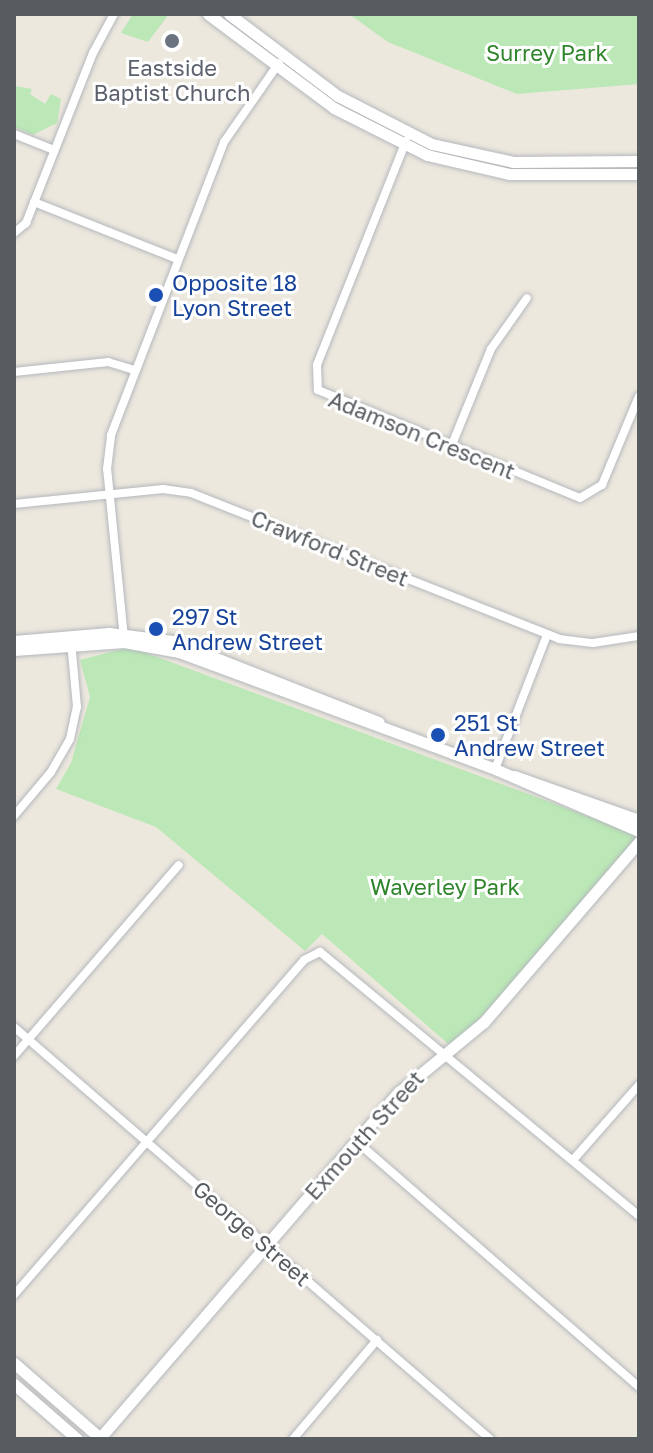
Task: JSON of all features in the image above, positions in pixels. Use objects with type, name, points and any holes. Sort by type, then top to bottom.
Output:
[{"type":"street","points":[[14,233],[26,223],[54,150],[114,14]]},
{"type":"street","points":[[208,14],[281,61]]},
{"type":"street","points":[[229,14],[342,113],[457,165],[509,174],[639,174]]},
{"type":"street","points":[[124,638],[109,494],[111,435],[228,133],[281,61]]},
{"type":"street","points":[[14,134],[54,150]]},
{"type":"street","points":[[407,140],[513,162],[639,161]]},
{"type":"street","name":"Adamson Crescent","points":[[407,140],[314,379],[328,398],[570,495],[588,497],[602,485],[639,396]]},
{"type":"street","points":[[34,202],[177,259]]},
{"type":"street","points":[[451,447],[491,349],[527,298]]},
{"type":"street","points":[[14,372],[108,362],[134,370]]},
{"type":"street","name":"Crawford Street","points":[[14,504],[163,489],[191,493],[547,635],[580,643],[639,636]]},
{"type":"street","points":[[495,769],[547,635]]},
{"type":"street","points":[[14,641],[124,638],[179,652],[495,769],[639,831]]},
{"type":"street","points":[[14,650],[71,639]]},
{"type":"street","points":[[14,816],[51,772],[70,739],[77,707],[71,639]]},
{"type":"street","points":[[510,775],[530,777],[639,820]]},
{"type":"street","name":"Exmouth Street","points":[[100,1439],[399,1092],[498,1007],[639,842]]},
{"type":"street","points":[[14,1056],[179,865]]},
{"type":"street","points":[[14,1295],[304,960],[320,952],[444,1051],[639,1216]]},
{"type":"street","name":"George Street","points":[[14,1027],[490,1439]]},
{"type":"street","points":[[573,1160],[639,1085]]},
{"type":"street","points":[[356,1141],[639,1387]]},
{"type":"street","points":[[298,1437],[377,1340]]},
{"type":"street","points":[[14,1363],[100,1439]]},
{"type":"street","points":[[14,1384],[77,1439]]},
{"type":"green space","points":[[133,14],[169,14],[148,42],[121,33]]},
{"type":"green space","name":"Surrey Park","points":[[349,14],[639,14],[639,84],[517,94],[388,42]]},
{"type":"green space","points":[[14,86],[32,89],[30,94],[45,104],[51,94],[61,99],[57,123],[33,135],[14,127]]},
{"type":"green space","name":"Waverley Park","points":[[130,647],[639,835],[639,844],[454,1049],[322,934],[305,951],[156,827],[56,789],[71,763],[90,697],[80,660]]},
{"type":"place","name":"Eastside Baptist Church","points":[[172,41]]},
{"type":"place","name":"Opposite 18 Lyon Street","points":[[156,295]]},
{"type":"place","name":"297 St Andrew Street","points":[[156,629]]},
{"type":"place","name":"251 St Andrew Street","points":[[438,735]]}]
